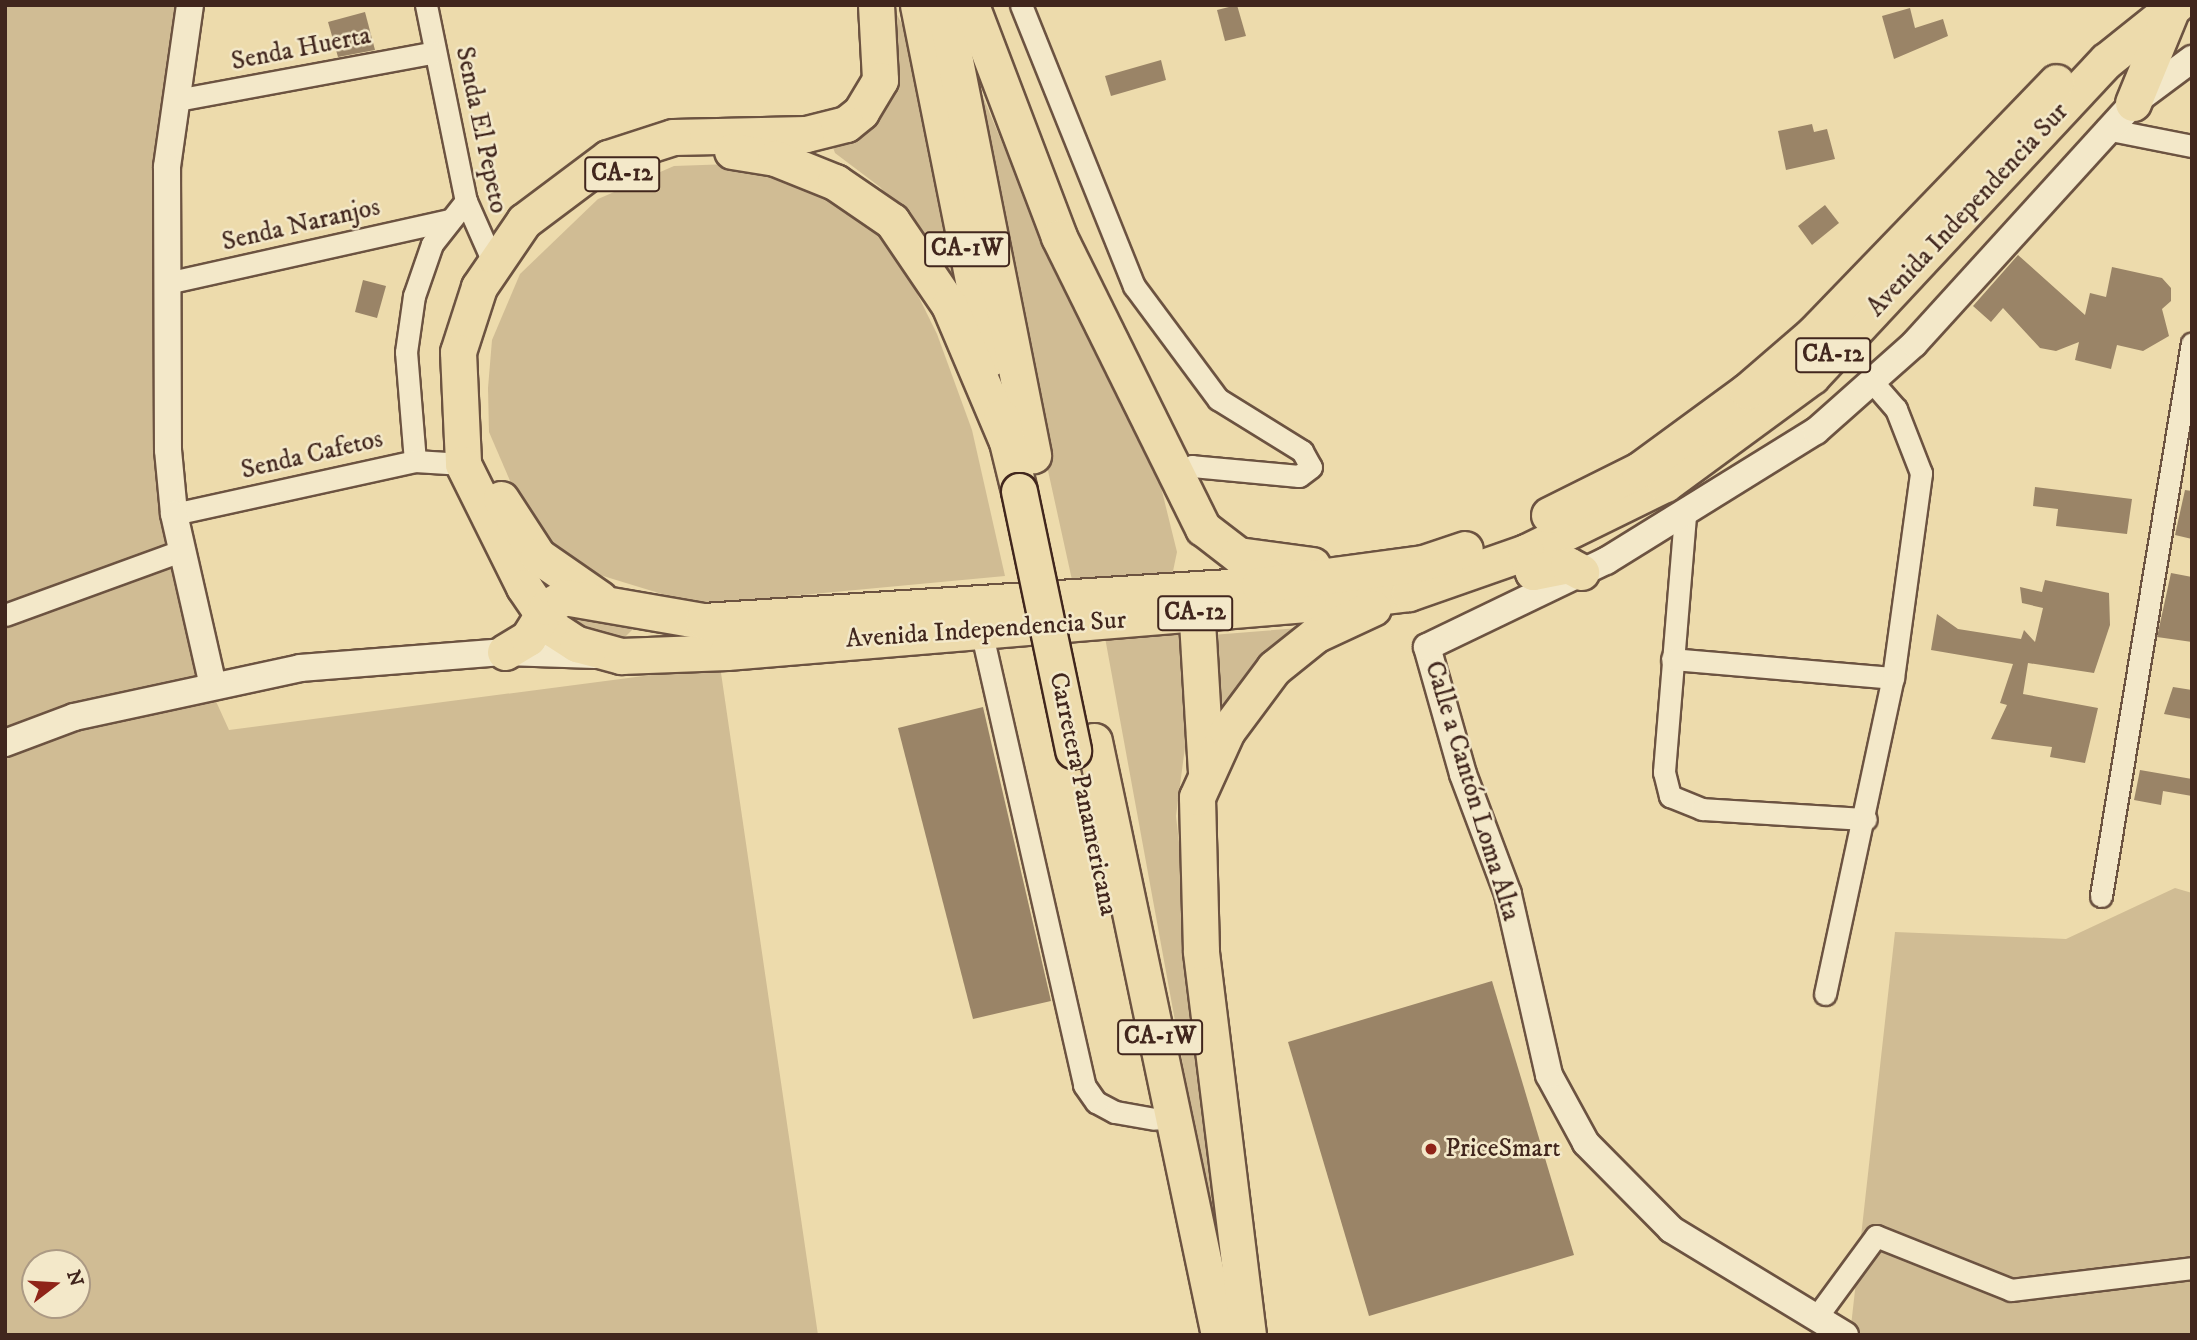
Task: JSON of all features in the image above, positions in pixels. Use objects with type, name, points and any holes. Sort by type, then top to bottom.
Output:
[{"type":"highway","name":"CA-12","points":[[624,655],[525,623],[463,464],[458,352],[493,262],[554,194],[638,146],[707,132],[806,134],[846,124],[880,80],[876,5]]},
{"type":"highway","name":"Carretera Panamericana","points":[[918,5],[1006,439],[1029,490]]},
{"type":"highway","name":"Carretera Panamericana","points":[[944,5],[1029,490],[1083,746],[1219,1335]]},
{"type":"highway","points":[[971,5],[1025,160],[1174,473],[1220,547],[1259,560],[1364,572]]},
{"type":"highway","points":[[2133,103],[2162,7]]},
{"type":"highway","name":"Avenida Independencia Sur","points":[[624,655],[981,630],[1179,602],[1409,593],[1526,552],[1665,484],[1811,376],[2106,61],[2162,7]]},
{"type":"highway","name":"Avenida Independencia Sur","points":[[1364,572],[1423,563],[1500,537],[1599,492],[1748,391],[1813,334],[2162,7]]},
{"type":"highway","name":"CA-12","points":[[1006,439],[949,305],[910,242],[879,208],[775,158],[719,149],[652,161],[589,191],[529,240],[500,285],[478,355],[479,434],[510,519],[555,571],[622,606],[703,621],[1179,602],[1364,572]]},
{"type":"highway","points":[[1153,426],[1194,538],[1179,602],[1206,772]]},
{"type":"highway","points":[[1526,552],[1533,572],[1568,565],[1581,572]]},
{"type":"highway","points":[[1248,1335],[1195,878],[1197,797],[1206,772],[1242,709],[1293,650],[1409,593]]},
{"type":"highway","points":[[525,623],[564,597],[622,606],[642,631],[624,655]]},
{"type":"highway","name":"Carretera Panamericana","points":[[1083,746],[1154,1119],[1200,1335]]},
{"type":"street","points":[[190,5],[167,167],[167,284],[174,514],[213,684]]},
{"type":"street","name":"Senda El Pepeto","points":[[426,5],[466,201],[493,262]]},
{"type":"street","points":[[1021,5],[1134,286],[1218,399],[1302,451],[1311,467],[1299,476],[1192,467],[1174,473]]},
{"type":"street","name":"Senda Huerta","points":[[177,100],[435,52]]},
{"type":"street","points":[[1581,572],[1685,516],[1816,431],[1914,344],[2106,129],[2133,103],[2192,59]]},
{"type":"street","points":[[2106,129],[2192,146]]},
{"type":"street","points":[[415,461],[409,323],[423,263],[448,220],[466,201]]},
{"type":"street","name":"Senda Naranjos","points":[[167,284],[448,220]]},
{"type":"street","points":[[2101,896],[2192,343]]},
{"type":"street","points":[[1825,994],[1866,819],[1893,678],[1922,473],[1896,409],[1871,380]]},
{"type":"street","name":"Senda Cafetos","points":[[174,514],[415,461],[463,464]]},
{"type":"street","points":[[1685,516],[1664,772],[1671,796],[1702,809],[1866,819]]},
{"type":"street","points":[[5,615],[181,551]]},
{"type":"street","name":"Calle a Cantón Loma Alta","points":[[1581,572],[1427,646],[1463,774],[1508,894],[1549,1075],[1586,1143],[1671,1229],[1818,1315],[1845,1335]]},
{"type":"street","name":"Avenida Independencia Sur","points":[[5,743],[74,717],[213,684],[525,623],[624,655]]},
{"type":"street","points":[[981,630],[1084,1085],[1096,1102],[1115,1112],[1154,1119]]},
{"type":"street","points":[[1672,659],[1893,678]]},
{"type":"street","points":[[1818,1315],[1876,1236],[2011,1290],[2192,1268]]},
{"type":"shaded area","points":[[5,5],[194,5],[166,426],[195,655],[229,730],[720,666],[818,1335],[5,1335]]},
{"type":"shaded area","points":[[892,5],[904,28],[963,314],[911,223],[880,187],[835,153],[831,142],[864,127],[889,100]]},
{"type":"shaded area","points":[[947,10],[1042,239],[1158,475],[1177,552],[1172,576],[1072,580]]},
{"type":"shaded area","points":[[731,164],[808,185],[880,230],[902,263],[937,334],[972,430],[1005,576],[716,603],[675,598],[590,572],[537,529],[520,504],[489,432],[488,388],[492,340],[520,274],[598,199],[674,166]]},
{"type":"shaded area","points":[[562,608],[631,622],[632,630],[619,643],[574,637]]},
{"type":"shaded area","points":[[1183,625],[1191,701],[1176,816],[1204,1063],[1215,1240],[1104,632]]},
{"type":"shaded area","points":[[1311,627],[1261,660],[1214,717],[1212,635]]},
{"type":"shaded area","points":[[2175,888],[2192,893],[2192,1335],[1850,1335],[1895,932],[2066,939]]},
{"type":"building","points":[[1237,5],[1246,36],[1225,41],[1217,10]]},
{"type":"building","points":[[1910,8],[1915,28],[1943,19],[1948,36],[1894,59],[1882,16]]},
{"type":"building","points":[[365,12],[375,50],[338,57],[328,22]]},
{"type":"building","points":[[1161,60],[1166,80],[1111,96],[1105,76]]},
{"type":"building","points":[[1812,124],[1814,132],[1827,129],[1835,159],[1786,170],[1778,131]]},
{"type":"building","points":[[1825,205],[1839,223],[1812,245],[1798,226]]},
{"type":"building","points":[[2018,255],[2085,315],[2090,293],[2106,297],[2112,267],[2162,278],[2171,288],[2171,301],[2162,309],[2169,336],[2143,351],[2117,345],[2111,369],[2075,360],[2079,342],[2056,351],[2040,348],[2003,308],[1991,322],[1973,306]]},
{"type":"building","points":[[363,280],[386,286],[377,318],[355,312]]},
{"type":"building","points":[[2035,487],[2132,499],[2127,534],[2056,526],[2058,509],[2033,506]]},
{"type":"building","points":[[2185,490],[2192,491],[2192,539],[2175,535]]},
{"type":"building","points":[[2171,573],[2192,577],[2192,642],[2157,637]]},
{"type":"building","points":[[2045,580],[2109,593],[2110,625],[2094,673],[2028,663],[2023,694],[2098,708],[2085,763],[2050,757],[2052,747],[1991,739],[2007,705],[2000,703],[2013,664],[1931,650],[1937,614],[1958,629],[2021,639],[2024,630],[2035,642],[2043,608],[2022,603],[2020,587],[2042,592]]},
{"type":"building","points":[[2173,687],[2192,690],[2192,719],[2164,714]]},
{"type":"building","points":[[983,707],[1051,1001],[973,1019],[898,728]]},
{"type":"building","points":[[2140,770],[2192,779],[2192,796],[2163,791],[2161,805],[2134,800]]},
{"type":"building","name":"PriceSmart","points":[[1492,981],[1574,1255],[1369,1316],[1288,1042]]},
{"type":"place","name":"PriceSmart","points":[[1431,1149]]}]
